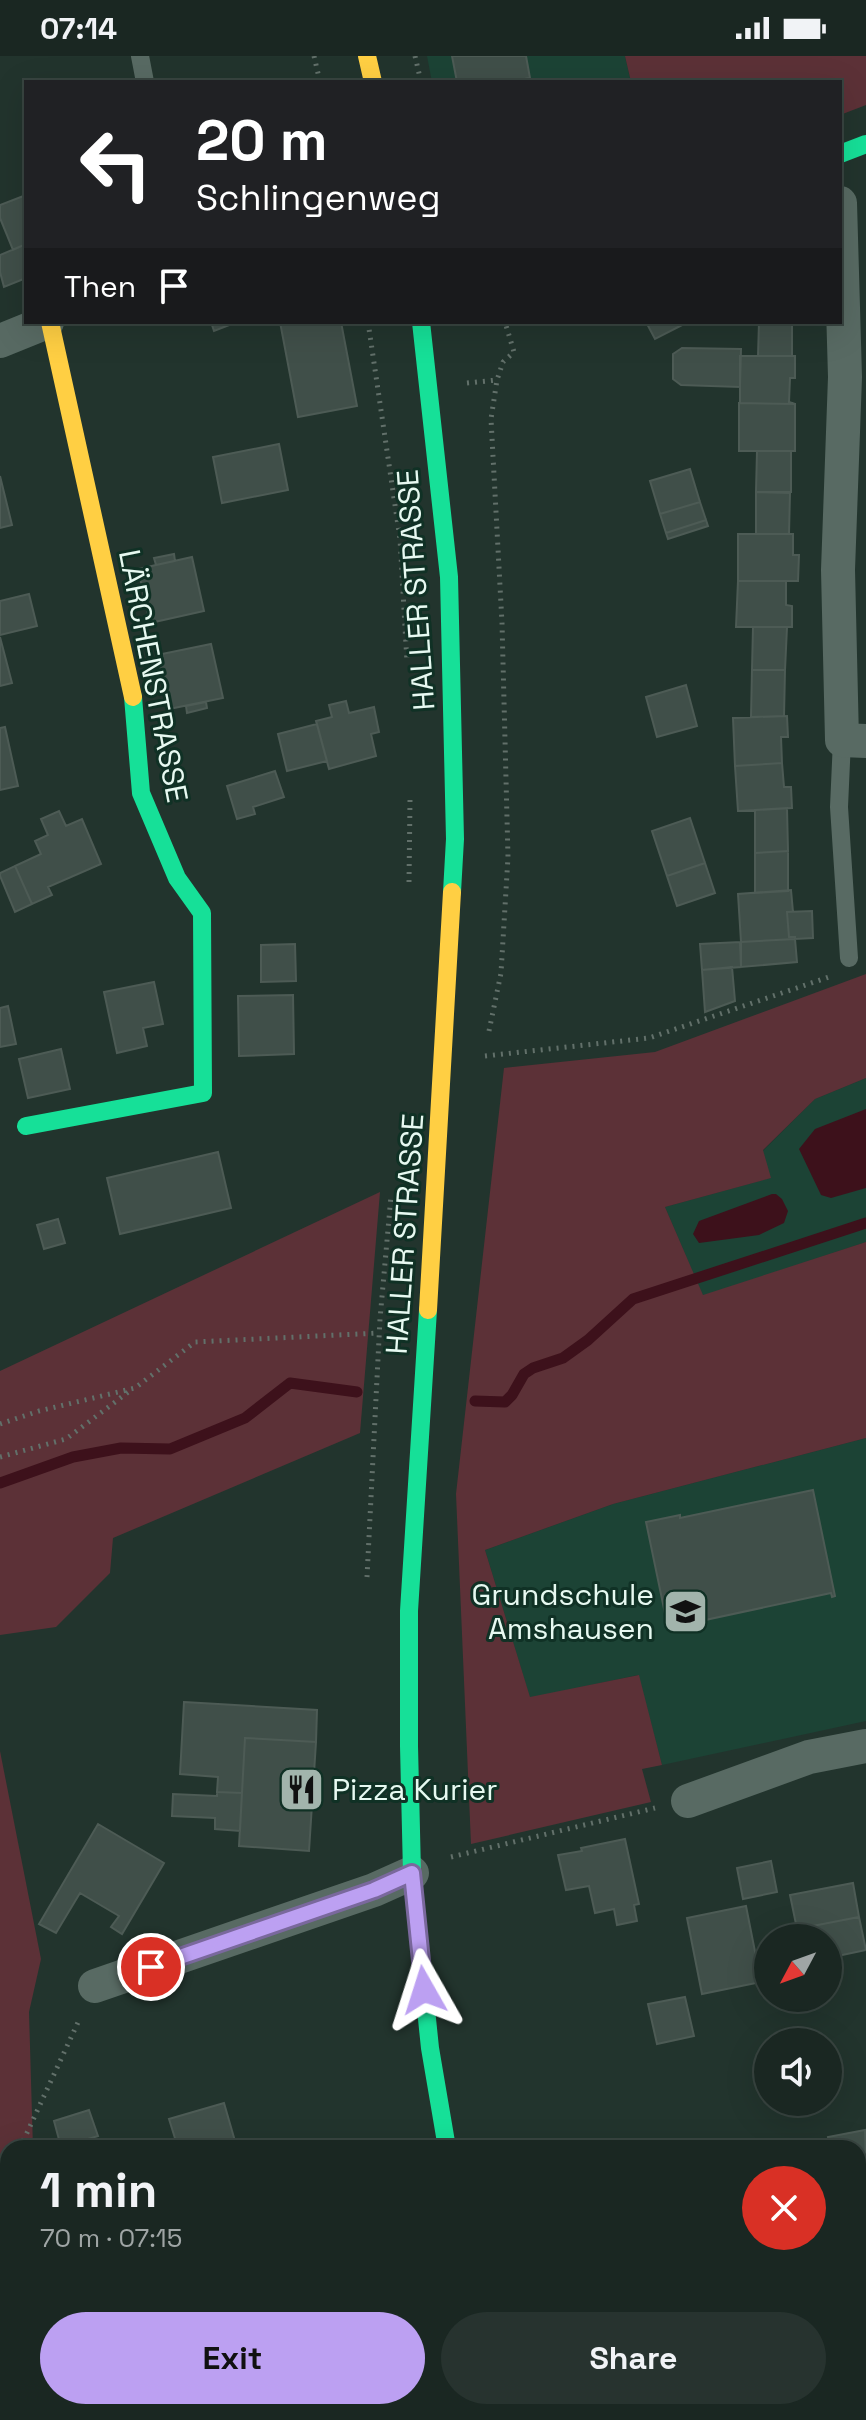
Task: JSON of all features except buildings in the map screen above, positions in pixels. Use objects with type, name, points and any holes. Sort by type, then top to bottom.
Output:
[{"type":"main road","points":[[367,56],[373,80]]},
{"type":"main road","points":[[842,153],[866,144]]},
{"type":"main road","name":"LÄRCHENSTRASSE","points":[[26,1126],[203,1093],[202,913],[177,878],[141,793],[135,708],[49,324]]},
{"type":"main road","name":"HALLER STRASSE","points":[[421,324],[449,577],[455,839],[409,1611],[409,1746],[412,1873],[430,2048],[446,2140]]},
{"type":"street","points":[[842,273],[845,377],[838,570],[854,741]]},
{"type":"street","points":[[0,341],[44,324]]},
{"type":"street","points":[[688,1801],[809,1757],[866,1746]]},
{"type":"street","points":[[95,1986],[374,1890],[412,1873]]},
{"type":"lane","points":[[140,56],[145,80]]},
{"type":"lane","points":[[849,958],[839,807],[854,741]]},
{"type":"path","points":[[314,56],[320,80]]},
{"type":"path","points":[[415,56],[421,80]]},
{"type":"path","points":[[368,324],[400,539],[408,675]]},
{"type":"path","points":[[506,324],[514,352]]},
{"type":"path","points":[[409,889],[410,797]]},
{"type":"path","points":[[444,1054],[498,1056],[649,1038],[850,970],[849,958]]},
{"type":"path","points":[[0,1457],[66,1439],[195,1342],[379,1333],[393,1183]]},
{"type":"path","points":[[0,1424],[39,1411],[135,1388]]},
{"type":"path","points":[[455,1855],[688,1801]]},
{"type":"path","points":[[24,2140],[95,1986]]},
{"type":"shaded area","points":[[427,56],[625,56],[631,80],[432,80]]},
{"type":"shaded area","points":[[625,56],[866,56],[866,105],[842,114],[842,80],[631,80]]},
{"type":"shaded area","points":[[866,974],[866,1078],[815,1099],[763,1150],[771,1178],[665,1207],[703,1295],[866,1242],[866,1438],[613,1504],[485,1550],[530,1697],[639,1675],[662,1765],[642,1769],[651,1802],[471,1844],[456,1494],[504,1068],[655,1052]]},
{"type":"shaded area","points":[[866,1078],[866,1242],[703,1296],[665,1207],[770,1178],[763,1151],[815,1099]]},
{"type":"shaded area","points":[[866,1109],[866,1188],[831,1198],[821,1195],[799,1149],[815,1129]]},
{"type":"shaded area","points":[[380,1192],[360,1433],[113,1538],[110,1573],[56,1627],[0,1635],[0,1371]]},
{"type":"shaded area","points":[[772,1194],[782,1199],[788,1211],[784,1223],[759,1235],[699,1243],[693,1234],[699,1221]]},
{"type":"shaded area","name":"Grundschule Amshausen","points":[[866,1438],[866,1721],[662,1765],[638,1675],[530,1698],[485,1550],[613,1504]]},
{"type":"shaded area","points":[[0,1751],[41,1959],[29,2012],[33,2140],[0,2140]]},
{"type":"waterway","points":[[475,1401],[505,1402],[524,1374],[563,1358],[633,1299],[866,1223]]},
{"type":"waterway","points":[[0,1483],[73,1457],[121,1448],[170,1449],[245,1418],[290,1383],[357,1392]]},
{"type":"traffic: fast","points":[[842,153],[866,144]]},
{"type":"traffic: fast","points":[[421,324],[449,577],[455,839],[452,892]]},
{"type":"traffic: fast","points":[[26,1126],[203,1093],[202,913],[177,878],[141,793],[133,697]]},
{"type":"traffic: fast","points":[[428,1310],[409,1611],[409,1746],[412,1873],[430,2048],[446,2140]]},
{"type":"traffic: slow","points":[[367,56],[373,80]]},
{"type":"traffic: slow","points":[[50,324],[133,697]]},
{"type":"traffic: slow","points":[[428,1310],[452,892]]},
{"type":"place","name":"Grundschule Amshausen","points":[[685,1612]]},
{"type":"place","name":"Pizza Kurier","points":[[301,1790]]},
{"type":"route","points":[[151,1967],[374,1890],[412,1873],[424,1990]]}]
